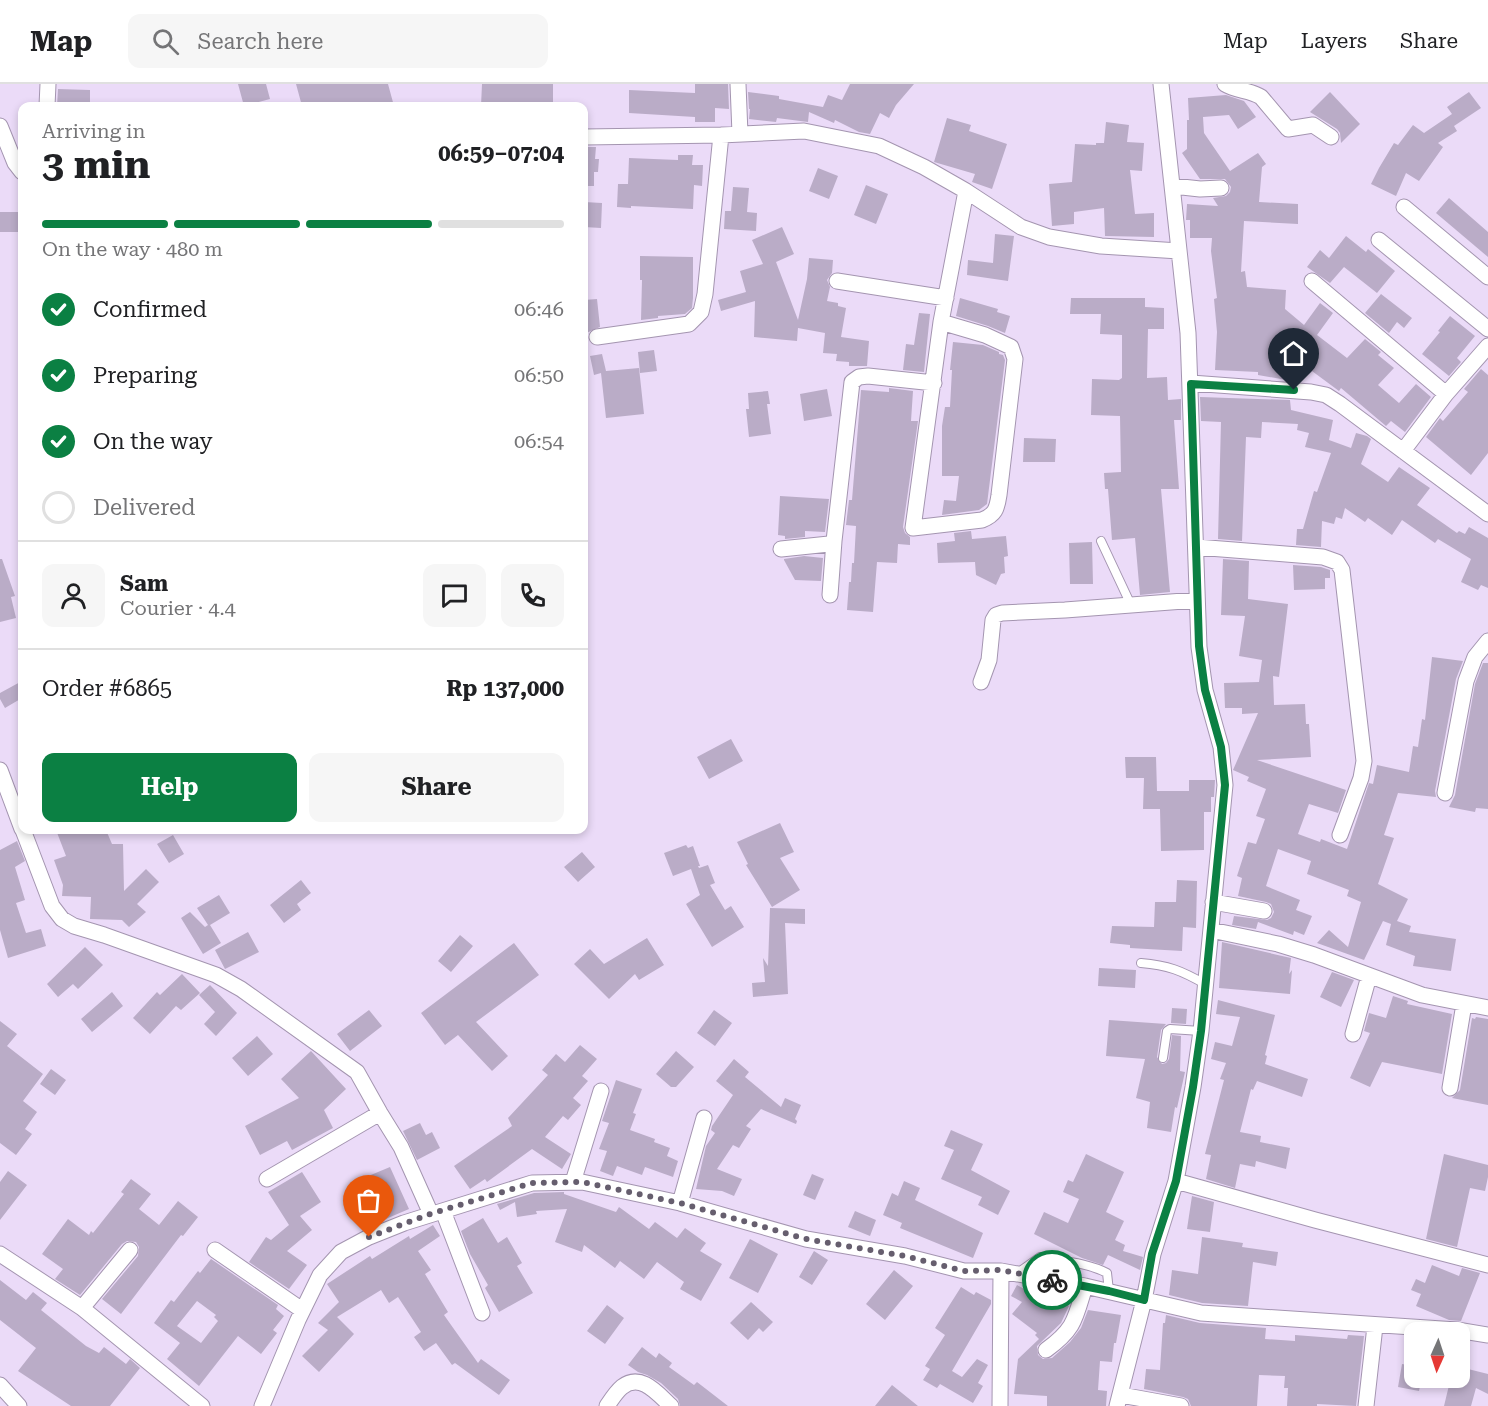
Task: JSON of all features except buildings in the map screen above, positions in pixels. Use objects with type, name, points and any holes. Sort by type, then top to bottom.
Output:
[{"type":"street","points":[[47,102],[48,84]]},
{"type":"street","points":[[738,84],[740,134]]},
{"type":"street","points":[[1224,84],[1256,94],[1288,129],[1313,125],[1331,137]]},
{"type":"street","points":[[1164,85],[1191,384],[1199,646],[1205,690],[1224,764],[1225,785],[1201,1031],[1176,1181],[1152,1254],[1144,1300],[1119,1400],[1181,1406]]},
{"type":"street","points":[[0,126],[18,166]]},
{"type":"street","points":[[588,137],[804,131],[879,146],[924,167],[1021,227],[1049,237],[1101,246],[1179,251]]},
{"type":"street","points":[[597,337],[689,324],[701,312],[705,294],[721,135]]},
{"type":"street","points":[[1173,186],[1200,189],[1221,188]]},
{"type":"street","points":[[941,322],[985,334],[1011,348],[1015,359],[999,495],[992,516],[982,520],[914,528],[941,322],[966,191]]},
{"type":"street","points":[[1404,207],[1488,277]]},
{"type":"street","points":[[1379,240],[1488,329]]},
{"type":"street","points":[[837,281],[946,298]]},
{"type":"street","points":[[1312,281],[1446,394]]},
{"type":"street","points":[[1403,451],[1446,394],[1488,346]]},
{"type":"street","points":[[830,595],[852,382],[859,377],[868,376],[934,383]]},
{"type":"street","points":[[1191,384],[1326,395],[1488,514]]},
{"type":"street","points":[[781,549],[829,544],[834,541]]},
{"type":"street","points":[[1196,547],[1323,557],[1337,562],[1342,570],[1364,761],[1361,778],[1340,835]]},
{"type":"street","points":[[981,682],[989,660],[993,620],[996,615],[1197,600]]},
{"type":"street","points":[[1445,794],[1466,681],[1475,657],[1488,641]]},
{"type":"street","points":[[0,770],[18,818]]},
{"type":"street","points":[[24,834],[52,906],[62,920],[216,975],[242,989],[357,1072],[437,1212],[482,1313]]},
{"type":"street","points":[[1212,902],[1264,911]]},
{"type":"street","points":[[1211,930],[1278,944],[1314,955],[1422,995],[1488,1008]]},
{"type":"street","points":[[1353,1034],[1369,976]]},
{"type":"street","points":[[1450,1088],[1464,1004]]},
{"type":"street","points":[[573,1182],[601,1091]]},
{"type":"street","points":[[267,1179],[380,1113]]},
{"type":"street","points":[[680,1203],[704,1118]]},
{"type":"street","points":[[1176,1181],[1488,1265]]},
{"type":"street","points":[[262,1406],[320,1275],[341,1252],[369,1237],[437,1212],[532,1183],[582,1182],[680,1203],[806,1239],[905,1256],[964,1271],[1001,1270],[1109,1291],[1201,1313],[1457,1330],[1488,1335]]},
{"type":"street","points":[[82,1308],[130,1250]]},
{"type":"street","points":[[215,1250],[303,1310]]},
{"type":"street","points":[[0,1254],[82,1308],[202,1406]]},
{"type":"street","points":[[1000,1406],[1001,1270]]},
{"type":"street","points":[[1046,1350],[1072,1327],[1085,1286]]},
{"type":"street","points":[[1366,1406],[1375,1326]]},
{"type":"street","points":[[607,1406],[622,1387],[632,1382],[640,1382],[648,1386],[671,1406]]},
{"type":"street","points":[[0,1384],[19,1406]]},
{"type":"lane","points":[[1101,542],[1131,605]]},
{"type":"lane","points":[[1141,963],[1175,968],[1205,984]]},
{"type":"lane","points":[[1163,1058],[1167,1031],[1170,1029],[1201,1031]]},
{"type":"lane","points":[[1018,1274],[1040,1257],[1059,1260],[1098,1269],[1107,1274],[1109,1291]]},
{"type":"way so far","points":[[369,1237],[500,1191],[532,1183],[582,1182],[680,1203],[806,1239],[905,1256],[964,1271],[1001,1270],[1052,1280]]},
{"type":"route","points":[[1052,1280],[1144,1300],[1152,1254],[1176,1181],[1193,1087],[1201,1031],[1225,785],[1221,747],[1205,690],[1199,646],[1191,384],[1294,390]]}]
